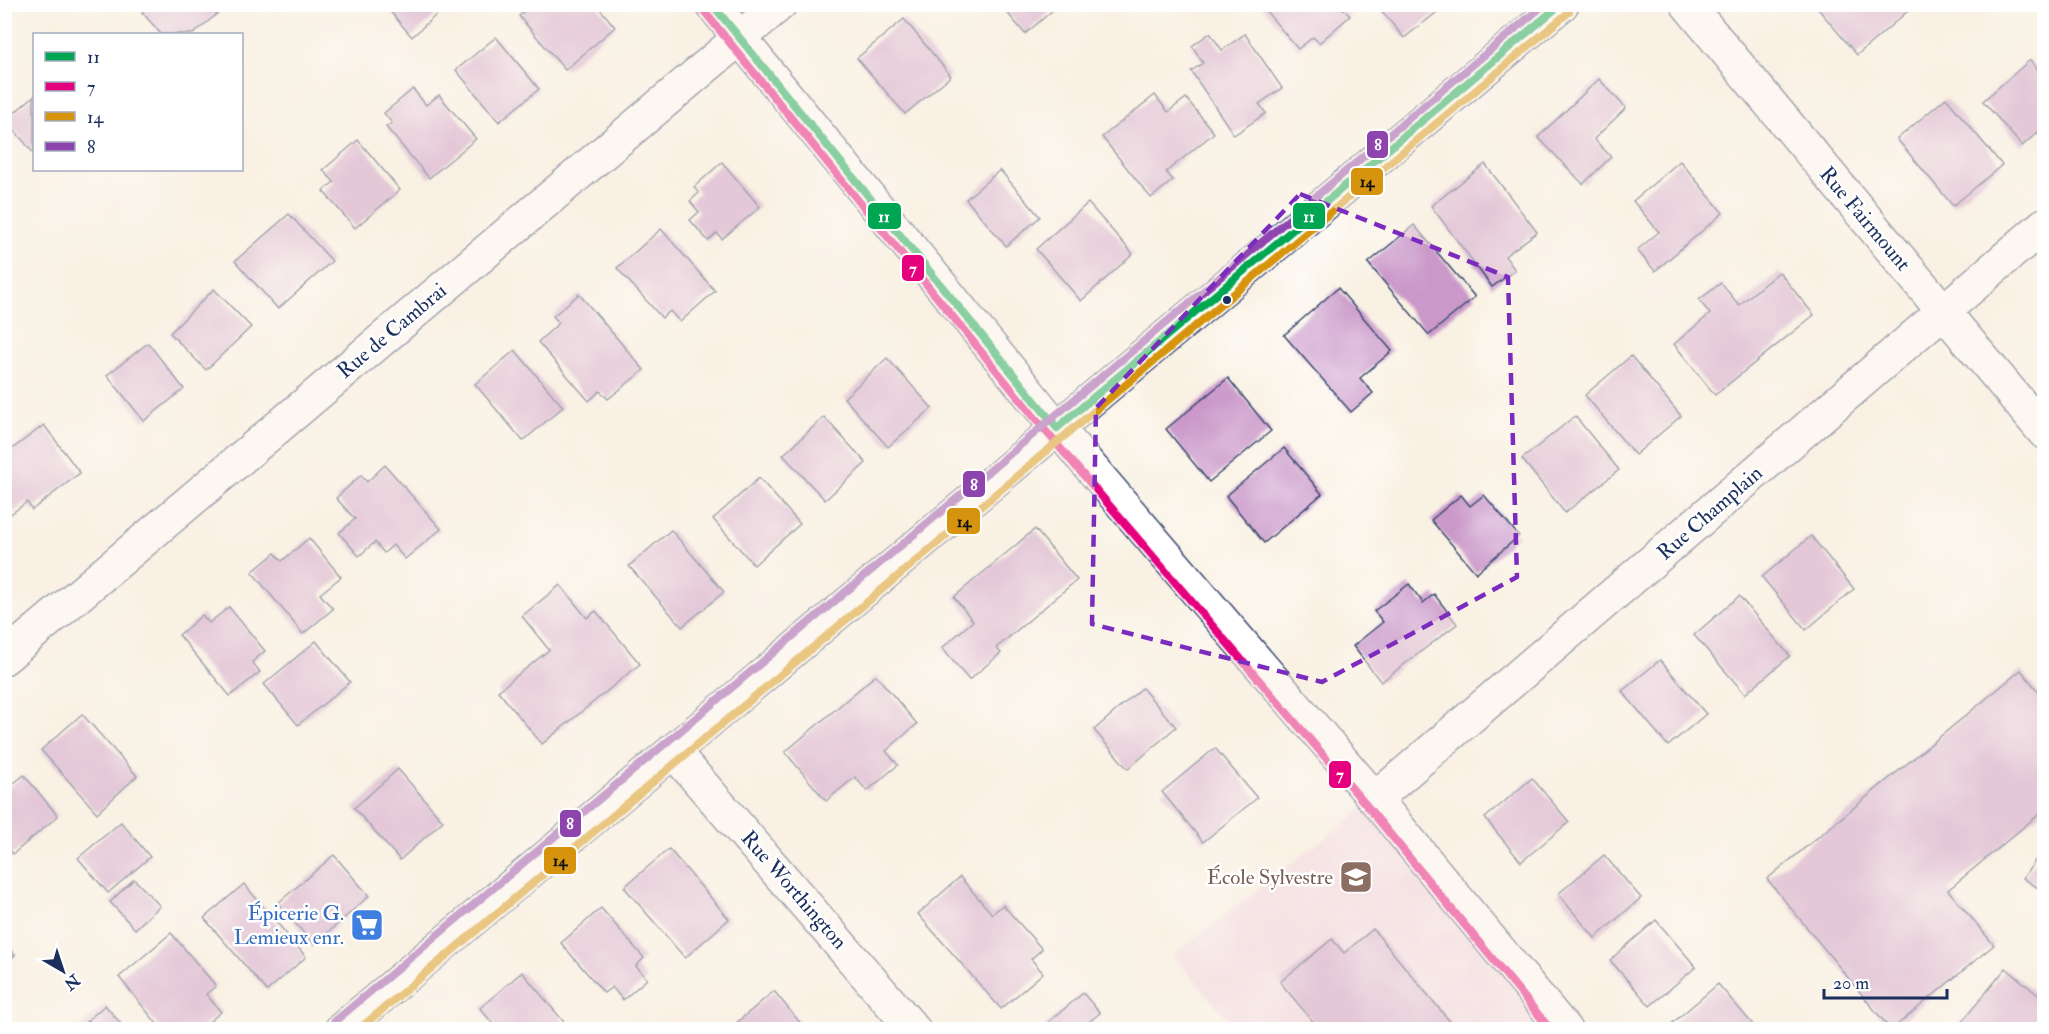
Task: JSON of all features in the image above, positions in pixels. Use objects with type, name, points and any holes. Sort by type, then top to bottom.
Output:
[{"type":"street","points":[[712,4],[1057,428],[1375,799],[1565,1029]]},
{"type":"street","name":"Rue de Cambrai","points":[[4,657],[780,4]]},
{"type":"street","points":[[341,1029],[1562,4]]},
{"type":"street","name":"Rue Fairmount","points":[[1686,4],[2044,432]]},
{"type":"street","name":"Rue Champlain","points":[[1375,799],[2044,225]]},
{"type":"street","name":"Rue Worthington","points":[[673,751],[914,1029]]},
{"type":"highlighted area","points":[[1300,194],[1508,277],[1517,577],[1322,682],[1092,624],[1096,408]]},
{"type":"shaded area","name":"École Sylvestre","points":[[1375,799],[1565,1029],[1236,1029],[1173,955]]},
{"type":"building","points":[[151,4],[229,4],[194,33],[160,33],[142,12]]},
{"type":"building","points":[[396,4],[448,4],[412,37],[389,10]]},
{"type":"building","points":[[532,4],[596,4],[615,27],[565,70],[519,16]]},
{"type":"building","points":[[1000,4],[1060,4],[1025,34]]},
{"type":"building","points":[[1260,4],[1339,4],[1350,16],[1319,43],[1313,37],[1298,49]]},
{"type":"building","points":[[1376,4],[1439,4],[1442,8],[1404,38]]},
{"type":"building","points":[[1814,4],[1916,4],[1857,55]]},
{"type":"building","points":[[904,19],[951,76],[905,114],[857,58]]},
{"type":"building","points":[[1210,33],[1222,50],[1245,34],[1282,88],[1259,104],[1266,113],[1234,135],[1191,71],[1203,63],[1192,46]]},
{"type":"building","points":[[496,37],[539,89],[499,122],[456,70]]},
{"type":"building","points":[[2030,60],[2044,77],[2044,127],[2022,146],[1983,101]]},
{"type":"building","points":[[1599,79],[1626,108],[1594,139],[1611,157],[1583,184],[1538,137]]},
{"type":"building","points":[[413,89],[426,105],[439,95],[476,139],[429,178],[386,127],[392,123],[384,113]]},
{"type":"building","points":[[1155,95],[1168,112],[1186,98],[1214,133],[1166,172],[1173,180],[1151,198],[1102,137]]},
{"type":"building","points":[[33,97],[33,153],[6,120]]},
{"type":"building","points":[[1946,98],[2002,165],[1953,206],[1897,139]]},
{"type":"building","points":[[358,140],[400,190],[355,228],[323,191],[334,182],[323,170]]},
{"type":"building","points":[[1680,161],[1723,213],[1655,271],[1637,250],[1659,232],[1633,201]]},
{"type":"building","points":[[722,162],[760,207],[722,239],[717,233],[708,241],[690,220],[699,212],[690,201],[699,193],[694,187]]},
{"type":"building","points":[[1485,164],[1537,232],[1505,256],[1515,270],[1492,287],[1431,206]]},
{"type":"building","points":[[1000,170],[1040,217],[1006,246],[966,199]]},
{"type":"building","points":[[1088,203],[1133,254],[1081,301],[1036,249]]},
{"type":"building","points":[[289,214],[332,261],[278,309],[235,261]]},
{"type":"building","points":[[1414,225],[1475,297],[1429,335],[1368,263]]},
{"type":"building","points":[[661,229],[715,291],[680,322],[670,311],[662,318],[617,268]]},
{"type":"building","points":[[1779,272],[1814,315],[1715,395],[1674,344],[1710,314],[1699,300],[1721,283],[1739,305]]},
{"type":"building","points":[[1338,288],[1392,351],[1360,378],[1373,393],[1351,412],[1284,335]]},
{"type":"building","points":[[214,289],[251,327],[206,370],[170,333]]},
{"type":"building","points":[[579,294],[644,370],[608,399],[600,391],[589,401],[538,342],[559,323],[553,316]]},
{"type":"building","points":[[148,343],[184,389],[144,421],[107,375]]},
{"type":"building","points":[[515,350],[563,407],[523,441],[475,384]]},
{"type":"building","points":[[1631,356],[1681,416],[1635,455],[1585,395]]},
{"type":"building","points":[[887,358],[932,408],[888,447],[844,398]]},
{"type":"building","points":[[1228,378],[1271,431],[1209,482],[1166,429]]},
{"type":"building","points":[[1575,416],[1619,470],[1565,513],[1522,459]]},
{"type":"building","points":[[824,417],[866,463],[825,500],[783,455]]},
{"type":"building","points":[[44,425],[80,473],[32,510],[27,502],[4,519],[4,455]]},
{"type":"building","points":[[1284,448],[1322,494],[1264,543],[1226,496]]},
{"type":"building","points":[[385,465],[441,529],[405,559],[393,545],[384,553],[375,542],[359,556],[339,533],[355,519],[336,498],[361,475],[367,482]]},
{"type":"building","points":[[759,478],[800,524],[754,565],[713,519]]},
{"type":"building","points":[[1461,495],[1470,506],[1484,495],[1519,536],[1476,573],[1431,520]]},
{"type":"building","points":[[1035,529],[1077,580],[996,648],[1001,653],[969,680],[942,648],[973,621],[954,597]]},
{"type":"building","points":[[671,530],[724,592],[682,627],[629,566]]},
{"type":"building","points":[[1811,536],[1854,589],[1806,630],[1762,577]]},
{"type":"building","points":[[309,538],[341,577],[320,594],[333,609],[303,634],[252,572],[275,553],[282,561]]},
{"type":"building","points":[[1409,584],[1423,603],[1434,594],[1457,624],[1381,682],[1353,646],[1383,622],[1374,611]]},
{"type":"building","points":[[560,585],[587,618],[596,611],[640,664],[542,744],[498,691],[549,650],[522,616]]},
{"type":"building","points":[[1739,596],[1790,656],[1745,694],[1694,635]]},
{"type":"building","points":[[229,607],[265,651],[252,662],[260,672],[230,696],[179,635],[202,615],[209,623]]},
{"type":"building","points":[[316,641],[350,682],[298,725],[264,684]]},
{"type":"building","points":[[1660,660],[1706,714],[1668,746],[1622,691]]},
{"type":"building","points":[[2021,670],[2044,699],[2044,810],[1948,890],[1994,945],[1891,1030],[1767,879]]},
{"type":"building","points":[[876,675],[917,724],[886,751],[898,765],[867,791],[855,777],[826,801],[785,752]]},
{"type":"building","points":[[1142,688],[1176,727],[1128,769],[1094,730]]},
{"type":"building","points":[[82,714],[137,776],[97,813],[41,750]]},
{"type":"building","points":[[1215,748],[1257,798],[1203,842],[1162,792]]},
{"type":"building","points":[[398,769],[443,821],[400,860],[354,808]]},
{"type":"building","points":[[24,775],[58,816],[13,854],[4,843],[4,791]]},
{"type":"building","points":[[1532,778],[1569,822],[1521,862],[1485,818]]},
{"type":"building","points":[[121,822],[150,857],[108,893],[78,858]]},
{"type":"building","points":[[2044,848],[2044,892],[2023,878]]},
{"type":"building","points":[[669,849],[729,919],[685,958],[624,887]]},
{"type":"building","points":[[334,855],[369,896],[314,945],[278,903]]},
{"type":"building","points":[[1604,855],[1641,898],[1595,938],[1558,894]]},
{"type":"building","points":[[960,877],[992,914],[1003,905],[1042,949],[1031,959],[1043,973],[1001,1009],[918,914]]},
{"type":"building","points":[[134,879],[160,906],[135,929],[110,902]]},
{"type":"building","points":[[244,884],[306,957],[267,991],[204,918]]},
{"type":"building","points":[[601,908],[644,958],[636,966],[647,979],[623,1000],[612,987],[604,993],[561,943]]},
{"type":"building","points":[[1656,920],[1696,967],[1650,1006],[1610,960]]},
{"type":"building","points":[[1373,929],[1457,1030],[1320,1030],[1280,982],[1332,939],[1344,953]]},
{"type":"building","points":[[171,933],[216,986],[206,994],[221,1012],[199,1030],[162,1030],[119,977]]},
{"type":"building","points":[[4,943],[15,955],[4,965]]},
{"type":"building","points":[[2006,968],[2044,1000],[2044,1030],[1955,1030]]},
{"type":"building","points":[[522,972],[569,1028],[567,1030],[498,1030],[480,1008]]},
{"type":"building","points":[[1718,984],[1755,1027],[1753,1030],[1674,1030],[1670,1025]]},
{"type":"building","points":[[774,991],[806,1030],[728,1030]]},
{"type":"building","points":[[1083,993],[1100,1013],[1090,1021],[1098,1030],[1050,1030],[1045,1025]]},
{"type":"building","points":[[105,1005],[126,1030],[77,1030]]},
{"type":"transit line","name":"11","points":[[712,4],[1057,428]]},
{"type":"transit line","name":"8","points":[[334,1022],[1545,4]]},
{"type":"transit line","name":"11","points":[[1057,428],[1561,4]]},
{"type":"transit line","name":"7","points":[[704,11],[1049,435],[1367,806],[1551,1030]]},
{"type":"transit line","name":"14","points":[[358,1030],[1569,12]]},
{"type":"place","name":"École Sylvestre","points":[[1356,877]]},
{"type":"place","name":"Épicerie G. Lemieux enr.","points":[[367,925]]}]
